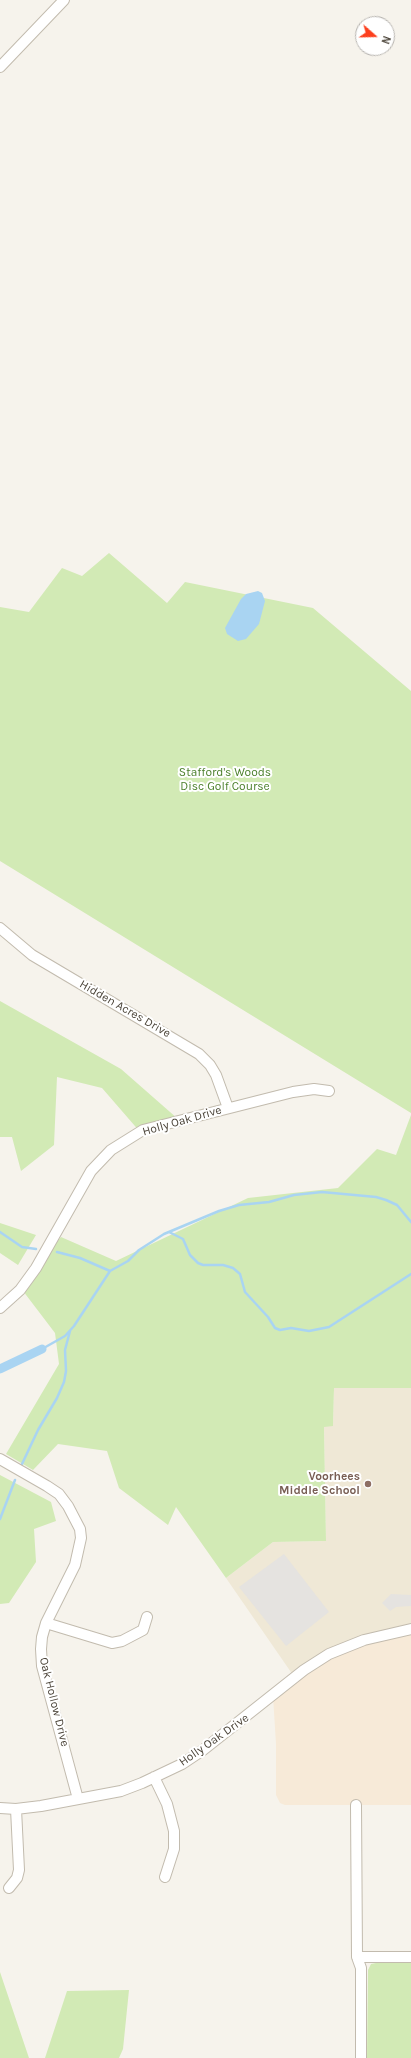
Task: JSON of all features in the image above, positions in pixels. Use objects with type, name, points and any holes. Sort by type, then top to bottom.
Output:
[{"type":"street","points":[[0,67],[64,0]]},
{"type":"street","name":"Hidden Acres Drive","points":[[0,928],[21,948],[32,955],[199,1054],[210,1065],[216,1074],[228,1108]]},
{"type":"street","name":"Holly Oak Drive","points":[[0,1308],[20,1290],[36,1268],[91,1171],[110,1150],[143,1130],[293,1092],[314,1089],[329,1091]]},
{"type":"street","name":"Oak Hollow Drive","points":[[0,1459],[59,1494],[68,1506],[80,1529],[81,1538],[75,1565],[46,1623],[42,1636],[42,1666],[78,1799]]},
{"type":"street","points":[[46,1623],[112,1643],[122,1641],[143,1630],[147,1618]]},
{"type":"street","name":"Holly Oak Drive","points":[[0,1808],[16,1809],[121,1791],[154,1777],[182,1764],[203,1750],[304,1670],[329,1654],[364,1640],[411,1629]]},
{"type":"street","points":[[154,1777],[167,1804],[174,1831],[174,1849],[165,1877]]},
{"type":"street","points":[[356,1805],[357,1958],[361,1968],[361,2058]]},
{"type":"street","points":[[9,1888],[18,1878],[19,1870],[16,1809]]},
{"type":"street","points":[[357,1958],[411,1957]]},
{"type":"shaded area","name":"Voorhees Middle School","points":[[334,1388],[411,1388],[411,1629],[364,1640],[295,1678],[226,1578],[273,1542],[326,1541],[324,1426],[333,1426]]},
{"type":"shaded area","points":[[284,1554],[329,1612],[286,1646],[239,1587]]},
{"type":"shaded area","points":[[391,1594],[411,1595],[411,1606],[396,1607],[390,1611],[382,1603]]},
{"type":"shaded area","points":[[411,1629],[411,1805],[285,1805],[280,1803],[276,1795],[276,1744],[273,1696],[329,1654]]},
{"type":"green space","name":"Stafford's Woods Disc Golf Course","points":[[109,553],[167,603],[185,582],[313,608],[411,691],[411,1113],[0,861],[0,607],[29,612],[62,568],[82,576]]},
{"type":"green space","points":[[0,1001],[121,1069],[178,1119],[141,1133],[102,1088],[57,1077],[54,1145],[21,1171],[12,1137],[0,1137]]},
{"type":"green space","points":[[411,1115],[411,1388],[334,1388],[333,1426],[324,1427],[326,1541],[273,1542],[226,1578],[176,1507],[168,1525],[119,1488],[107,1451],[58,1444],[33,1470],[6,1454],[59,1364],[55,1333],[20,1287],[61,1237],[116,1261],[248,1198],[338,1188],[377,1149],[396,1155]]},
{"type":"green space","points":[[0,1223],[36,1235],[18,1265],[0,1253]]},
{"type":"green space","points":[[0,1475],[51,1502],[56,1521],[34,1529],[36,1562],[9,1603],[0,1604]]},
{"type":"green space","points":[[411,1963],[411,2058],[367,2058],[368,1970],[371,1964]]},
{"type":"green space","points":[[0,1972],[29,2058],[0,2058]]},
{"type":"green space","points":[[129,1990],[123,2049],[119,2058],[45,2058],[67,1991]]},
{"type":"water","points":[[258,591],[262,593],[265,601],[259,624],[246,639],[238,641],[227,634],[225,628],[241,599],[246,594]]},
{"type":"waterway","points":[[42,1349],[65,1336],[74,1326],[110,1271],[128,1261],[139,1250],[164,1234],[219,1211],[239,1205],[269,1202],[294,1195],[322,1192],[376,1197],[386,1200],[397,1205],[411,1222]]},
{"type":"waterway","points":[[0,1232],[22,1247],[36,1249]]},
{"type":"waterway","points":[[169,1232],[183,1239],[190,1255],[198,1263],[203,1265],[223,1265],[233,1268],[240,1274],[245,1292],[268,1317],[275,1328],[280,1330],[291,1328],[309,1331],[329,1327],[411,1274]]},
{"type":"waterway","points":[[57,1252],[80,1258],[110,1271]]},
{"type":"waterway","points":[[22,1464],[38,1430],[57,1398],[64,1382],[66,1371],[65,1350],[70,1331]]},
{"type":"waterway","points":[[0,1369],[42,1349]]},
{"type":"waterway","points":[[0,1519],[15,1480]]},
{"type":"place","name":"Voorhees Middle School","points":[[368,1484]]}]
